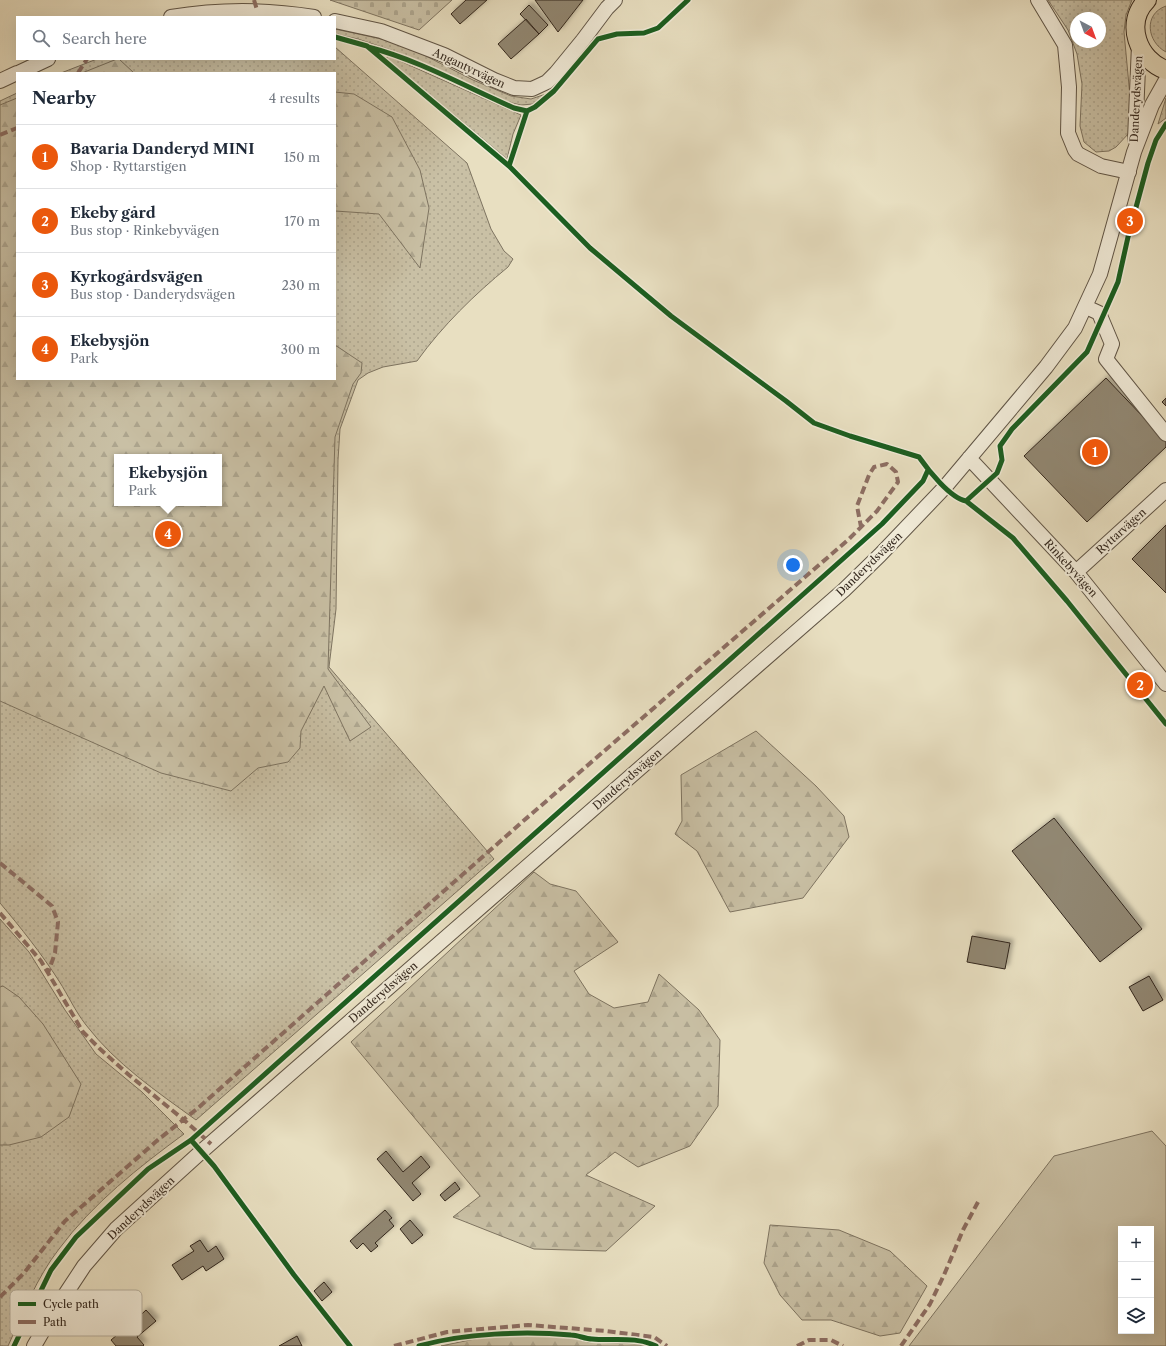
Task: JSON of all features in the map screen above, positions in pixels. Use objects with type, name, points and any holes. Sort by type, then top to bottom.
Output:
[{"type":"main road","points":[[1147,0],[1137,18],[1136,30],[1139,45],[1147,58],[1159,68],[1166,70]]},
{"type":"street","name":"Angantyrvägen","points":[[336,21],[381,31],[444,56],[514,88],[532,89],[547,82],[556,74],[607,8],[615,0]]},
{"type":"street","points":[[1038,0],[1065,45],[1069,87],[1068,133],[1075,150],[1078,154],[1101,166],[1129,172]]},
{"type":"street","points":[[178,16],[198,13],[257,10],[306,16]]},
{"type":"street","name":"Danderydsvägen","points":[[1134,152],[1139,45]]},
{"type":"street","points":[[20,72],[46,60]]},
{"type":"street","points":[[0,81],[16,74]]},
{"type":"street","name":"Danderydsvägen","points":[[68,1290],[84,1266],[116,1229],[202,1151],[844,590],[907,528],[1046,367],[1075,328],[1100,274],[1134,152],[1152,105],[1166,80]]},
{"type":"street","points":[[1086,307],[1099,313],[1112,344],[1106,359],[1166,434]]},
{"type":"street","name":"Rinkebyvägen","points":[[969,458],[1076,572],[1166,684]]},
{"type":"street","name":"Ryttarvägen","points":[[1076,572],[1166,490]]},
{"type":"street","name":"Danderydsvägen","points":[[34,1346],[40,1336]]},
{"type":"green space","points":[[330,0],[452,0],[419,30]]},
{"type":"green space","points":[[1048,0],[1132,0],[1126,15],[1124,32],[1131,107],[1130,132],[1116,147],[1109,151],[1096,152],[1084,142],[1080,126],[1082,84],[1075,48],[1106,48],[1106,12],[1070,12],[1070,35]]},
{"type":"green space","points":[[1166,6],[1166,52],[1155,42],[1150,28],[1154,15]]},
{"type":"green space","points":[[336,29],[386,40],[424,55],[473,80],[511,96],[531,99],[546,94],[533,104],[521,105],[503,101],[397,52],[358,39],[336,34]]},
{"type":"green space","points":[[336,48],[467,163],[491,229],[504,251],[513,259],[508,267],[483,288],[448,323],[417,361],[383,367],[368,373],[358,380],[340,429],[338,460],[336,609],[329,667],[494,859],[196,1120],[123,1065],[98,1039],[82,1020],[59,981],[45,961],[0,903],[0,101],[16,93],[16,380],[336,380],[336,72],[64,72],[94,60],[336,60]]},
{"type":"green space","points":[[389,56],[521,115],[513,134],[507,159],[386,58]]},
{"type":"green space","points":[[114,60],[120,60],[133,72],[84,72]]},
{"type":"green space","points":[[336,92],[354,94],[392,117],[420,170],[429,208],[420,268],[379,214],[336,211]]},
{"type":"green space","points":[[16,98],[16,380],[336,380],[336,346],[362,363],[361,373],[353,384],[335,437],[328,669],[371,727],[350,741],[324,686],[301,731],[300,748],[288,762],[258,768],[231,791],[161,773],[0,701],[0,105]]},
{"type":"green space","points":[[1166,98],[1166,118],[1158,124]]},
{"type":"green space","points":[[756,731],[816,786],[844,816],[849,837],[803,898],[730,912],[697,851],[675,834],[682,821],[681,775]]},
{"type":"green space","points":[[534,872],[550,884],[576,891],[618,942],[574,971],[589,994],[614,1008],[648,1002],[659,974],[699,1010],[720,1040],[718,1106],[690,1146],[638,1167],[615,1152],[586,1175],[655,1206],[606,1251],[534,1249],[453,1217],[480,1196],[351,1042]]},
{"type":"green space","points":[[0,919],[29,952],[65,1010],[96,1054],[142,1092],[184,1134],[150,1159],[117,1187],[87,1216],[72,1232],[51,1260],[34,1290],[10,1290],[10,1336],[13,1336],[8,1346],[0,1346]]},
{"type":"green space","points":[[3,986],[19,997],[43,1024],[81,1084],[69,1117],[41,1137],[9,1145],[0,1145],[0,987]]},
{"type":"green space","points":[[1152,1131],[1166,1146],[1166,1346],[909,1346],[1054,1156]]},
{"type":"green space","points":[[770,1225],[839,1230],[890,1251],[927,1286],[900,1333],[880,1336],[831,1320],[802,1320],[780,1295],[764,1263]]},
{"type":"green space","points":[[489,1336],[566,1336],[588,1342],[641,1344],[647,1346],[441,1346]]},
{"type":"building","points":[[466,0],[487,0],[460,24],[451,14]]},
{"type":"building","points":[[535,0],[583,0],[558,32]]},
{"type":"building","points":[[529,5],[548,25],[539,34],[520,14]]},
{"type":"building","points":[[526,19],[539,34],[511,59],[498,44]]},
{"type":"building","points":[[1106,378],[1166,441],[1166,447],[1087,522],[1024,456]]},
{"type":"building","points":[[1166,398],[1166,406],[1162,402]]},
{"type":"building","points":[[1166,525],[1166,593],[1132,559]]},
{"type":"building","points":[[1054,818],[1142,929],[1100,962],[1012,851]]},
{"type":"building","points":[[972,936],[1010,943],[1005,969],[967,962]]},
{"type":"building","points":[[1149,976],[1163,1000],[1143,1011],[1129,987]]},
{"type":"building","points":[[386,1151],[403,1172],[421,1156],[430,1167],[412,1183],[421,1194],[413,1201],[377,1159]]},
{"type":"building","points":[[455,1182],[460,1189],[445,1201],[440,1195]]},
{"type":"building","points":[[385,1210],[392,1218],[389,1220],[394,1226],[375,1243],[378,1246],[371,1252],[363,1243],[357,1249],[350,1241]]},
{"type":"building","points":[[410,1220],[423,1235],[412,1244],[400,1229]]},
{"type":"building","points":[[200,1240],[208,1252],[216,1246],[224,1259],[206,1271],[203,1266],[182,1280],[172,1265],[194,1251],[190,1246]]},
{"type":"building","points":[[324,1282],[332,1292],[322,1301],[314,1291]]},
{"type":"building","points":[[146,1310],[156,1321],[142,1333],[142,1314]]},
{"type":"building","points":[[116,1336],[138,1336],[137,1337],[144,1345],[116,1346],[111,1340]]},
{"type":"building","points":[[297,1336],[302,1346],[279,1346]]},
{"type":"marked path","points":[[254,0],[257,10]]},
{"type":"marked path","points":[[79,72],[86,60]]},
{"type":"marked path","points":[[0,135],[16,128]]},
{"type":"marked path","points":[[0,1297],[24,1273],[65,1221],[159,1139],[198,1108],[521,823],[849,539],[877,511],[898,482],[896,472],[887,464],[874,467],[869,475],[857,506],[861,527]]},
{"type":"marked path","points":[[0,863],[52,906],[58,922],[55,953],[48,973]]},
{"type":"marked path","points":[[0,913],[41,961],[83,1032],[129,1075],[211,1144]]},
{"type":"marked path","points":[[901,1346],[930,1304],[963,1230],[978,1202]]},
{"type":"marked path","points":[[394,1346],[447,1332],[528,1325],[606,1331],[654,1337],[667,1346]]},
{"type":"marked path","points":[[797,1346],[809,1340],[831,1340],[843,1346]]},
{"type":"cycle path","points":[[509,166],[527,111],[535,107],[554,91],[598,39],[617,34],[644,33],[658,28],[688,0]]},
{"type":"cycle path","points":[[336,37],[367,46],[509,166],[590,248],[671,316],[814,423],[850,436],[919,457],[946,489],[953,495],[966,501],[1013,538],[1067,601],[1166,724]]},
{"type":"cycle path","points":[[368,47],[387,52],[424,66],[514,108],[527,111]]},
{"type":"cycle path","points":[[966,501],[997,473],[1002,460],[1000,446],[1012,429],[1087,352],[1118,282],[1128,237],[1148,163],[1156,140],[1166,124]]},
{"type":"cycle path","points":[[41,1290],[51,1270],[76,1237],[148,1169],[191,1140],[882,524],[923,481],[928,470]]},
{"type":"cycle path","points":[[191,1140],[214,1166],[294,1275],[350,1346]]},
{"type":"cycle path","points":[[419,1346],[455,1338],[515,1333],[574,1335],[589,1339],[632,1340],[641,1341],[656,1346]]},
{"type":"cycle path","points":[[14,1346],[19,1336]]},
{"type":"place","name":"Kyrkogårdsvägen","points":[[1130,221]]},
{"type":"place","name":"Bavaria Danderyd MINI","points":[[1095,452]]},
{"type":"place","name":"Ekebysjön","points":[[168,534]]},
{"type":"place","name":"Ekeby gård","points":[[1140,685]]}]
